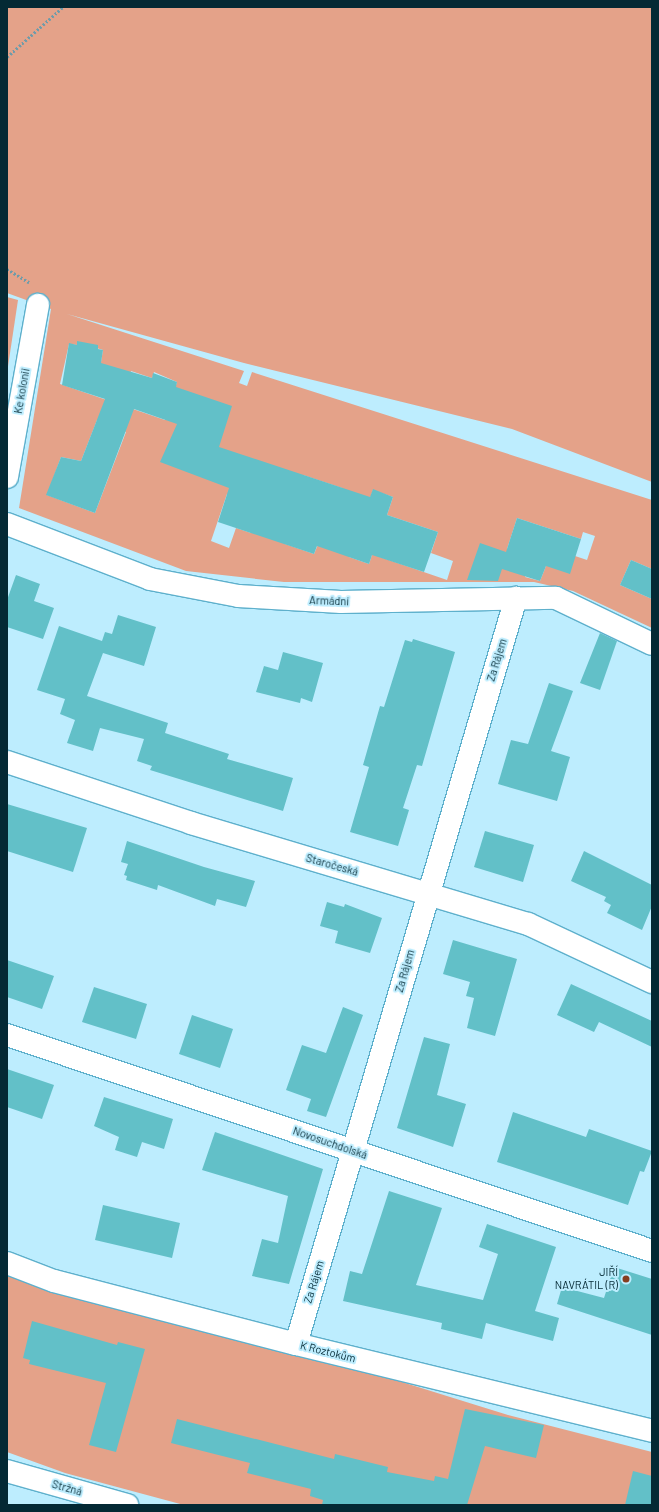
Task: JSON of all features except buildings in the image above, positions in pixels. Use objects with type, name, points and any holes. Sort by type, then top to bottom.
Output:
[{"type":"street","name":"Ke kolonii","points":[[7,477],[38,305]]},
{"type":"street","name":"Armádní","points":[[7,524],[150,579],[238,596],[341,602],[556,598],[652,644]]},
{"type":"street","name":"Za Rájem","points":[[296,1344],[354,1151],[427,892],[516,598]]},
{"type":"street","name":"Staročeská","points":[[7,762],[191,824],[427,892],[528,924],[652,982]]},
{"type":"street","name":"Novosuchdolská","points":[[7,1035],[652,1251]]},
{"type":"street","name":"K Roztokům","points":[[7,1263],[54,1281],[296,1344],[652,1431]]},
{"type":"street","name":"Stržná","points":[[7,1471],[127,1505]]},
{"type":"path","points":[[7,57],[62,7]]},
{"type":"shaded area","points":[[7,7],[652,7],[652,482],[512,429],[244,363],[67,314],[244,371],[239,383],[247,386],[252,372],[652,500],[652,569],[631,560],[620,585],[652,599],[652,628],[573,591],[534,582],[284,582],[186,571],[19,508],[51,309],[7,293]],"holes":[[[77,342],[103,350],[99,374],[127,383],[131,371],[152,378],[154,372],[177,382],[165,420],[60,384],[69,344],[77,345]],[[97,420],[126,432],[95,513],[47,495],[61,457],[81,461]],[[303,475],[342,488],[314,554],[285,544],[282,536]],[[373,490],[393,497],[387,515],[438,532],[431,553],[453,561],[447,580],[380,557],[374,549],[369,564],[349,557]],[[227,494],[251,533],[236,528],[229,548],[211,541]],[[517,518],[581,539],[583,532],[595,536],[587,560],[575,556],[546,566],[540,581],[525,577],[528,566],[507,549]]]},
{"type":"shaded area","points":[[7,297],[18,300],[7,373]]},
{"type":"shaded area","points":[[7,1259],[508,1415],[652,1452],[652,1505],[184,1505],[65,1473],[7,1452]]},
{"type":"place","name":"JIŘÍ NAVRÁTIL (R)","points":[[626,1279]]}]
